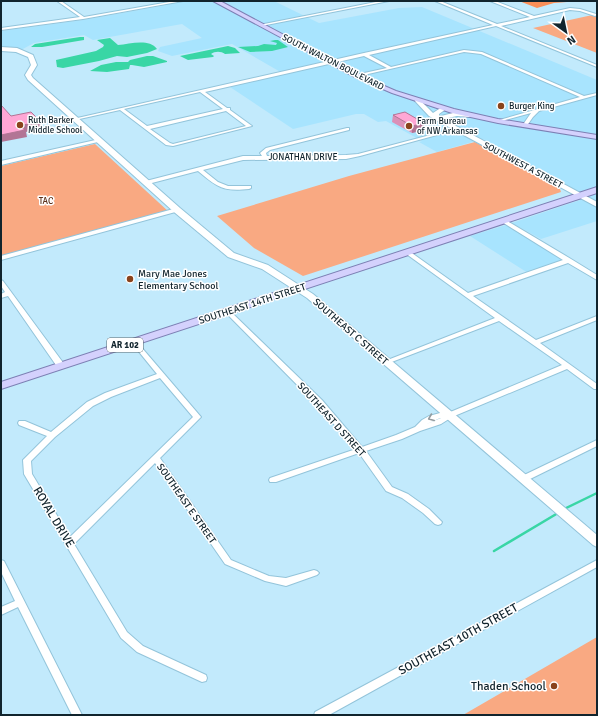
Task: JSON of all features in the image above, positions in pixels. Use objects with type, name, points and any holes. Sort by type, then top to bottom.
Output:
[{"type":"main road","name":"SOUTH WALTON BOULEVARD","points":[[216,1],[357,76],[381,87],[417,100],[448,110],[498,121],[597,137]]},
{"type":"main road","name":"AR 102","points":[[504,221],[597,190]]},
{"type":"main road","name":"SOUTHEAST 14TH STREET","points":[[1,386],[504,221]]},
{"type":"street","points":[[59,1],[83,18]]},
{"type":"street","points":[[155,1],[161,4]]},
{"type":"street","points":[[1,29],[83,18],[181,1]]},
{"type":"street","points":[[261,25],[387,1]]},
{"type":"street","points":[[437,1],[597,66]]},
{"type":"street","points":[[492,1],[535,17]]},
{"type":"street","points":[[75,119],[364,54],[574,9],[595,15]]},
{"type":"street","name":"SOUTHEAST C STREET","points":[[1,48],[17,50],[31,56],[34,65],[28,75],[30,79],[148,182],[177,210],[231,255],[265,267],[310,296],[597,542]]},
{"type":"street","points":[[357,76],[465,51],[476,51],[586,98]]},
{"type":"street","points":[[364,54],[390,68]]},
{"type":"street","points":[[121,109],[168,144],[173,145],[250,126],[201,91]]},
{"type":"street","points":[[498,121],[597,94]]},
{"type":"street","name":"SOUTHWEST A STREET","points":[[417,100],[430,115],[597,205]]},
{"type":"street","points":[[147,128],[228,109]]},
{"type":"street","points":[[443,117],[448,110]]},
{"type":"street","points":[[436,118],[436,113],[448,110]]},
{"type":"street","points":[[524,126],[531,116],[538,110]]},
{"type":"street","points":[[443,117],[449,115],[469,115]]},
{"type":"street","name":"SOUTHWEST A STREET","points":[[443,117],[449,125]]},
{"type":"street","points":[[264,158],[263,153],[268,149],[347,129]]},
{"type":"street","name":"JONATHAN DRIVE","points":[[148,182],[243,158],[346,157],[358,155],[457,129]]},
{"type":"street","points":[[1,163],[100,140]]},
{"type":"street","points":[[199,169],[224,188],[232,189],[249,187]]},
{"type":"street","points":[[1,258],[177,210]]},
{"type":"street","points":[[504,221],[597,278]]},
{"type":"street","points":[[408,252],[597,387]]},
{"type":"street","points":[[468,296],[568,260]]},
{"type":"street","points":[[1,282],[61,366]]},
{"type":"street","points":[[1,296],[9,293]]},
{"type":"street","name":"SOUTHEAST D STREET","points":[[227,312],[319,402],[361,450],[389,489],[404,496],[426,510],[438,522]]},
{"type":"street","points":[[387,362],[500,318]]},
{"type":"street","points":[[535,343],[597,318]]},
{"type":"street","name":"SOUTHEAST E STREET","points":[[134,342],[197,417],[156,458],[228,562],[268,579],[286,582],[314,573]]},
{"type":"street","points":[[273,480],[399,437],[418,428],[426,428],[445,420],[449,415],[567,366]]},
{"type":"street","name":"ROYAL DRIVE","points":[[162,375],[108,395],[90,404],[52,436],[27,460],[28,474],[124,635],[140,649],[202,678]]},
{"type":"street","points":[[22,423],[52,436]]},
{"type":"street","points":[[523,479],[597,443]]},
{"type":"street","points":[[70,543],[156,458]]},
{"type":"street","points":[[1,563],[77,715]]},
{"type":"street","name":"SOUTHEAST 10TH STREET","points":[[319,715],[597,563]]},
{"type":"street","points":[[1,611],[21,602]]},
{"type":"shaded area","points":[[160,1],[274,1],[319,23],[399,8],[422,7],[597,80],[597,221],[541,239],[512,223],[589,197],[483,139],[437,152],[419,142],[422,141],[386,121],[378,122],[364,114],[356,114],[293,129],[230,87],[284,74],[232,44],[172,56],[158,51],[160,47],[202,38],[182,24],[93,40],[84,35],[34,43],[21,50],[1,47],[1,31],[83,20],[167,5]]},
{"type":"shaded area","points":[[519,1],[580,1],[554,3],[537,8]]},
{"type":"shaded area","points":[[84,37],[84,40],[42,47],[31,47],[35,44]]},
{"type":"shaded area","points":[[110,38],[118,45],[144,43],[154,46],[157,49],[147,53],[127,57],[117,56],[63,68],[57,67],[56,60],[96,51],[104,45],[97,40]]},
{"type":"shaded area","points":[[278,40],[288,47],[272,51],[250,52],[238,47],[258,46],[264,44],[276,45],[277,43],[270,41]]},
{"type":"shaded area","points":[[228,46],[235,48],[240,53],[225,54],[222,52],[216,52],[211,54],[214,56],[213,57],[188,60],[180,56]]},
{"type":"shaded area","points":[[153,56],[167,62],[144,67],[130,65],[129,69],[107,72],[90,71],[101,65],[116,62],[128,62],[130,60]]},
{"type":"shaded area","points":[[506,225],[565,260],[528,273],[470,236]]},
{"type":"green space","points":[[597,14],[597,53],[533,28]]},
{"type":"green space","points":[[475,142],[560,189],[561,192],[303,276],[254,248],[217,216],[349,176]]},
{"type":"green space","name":"TAC","points":[[95,144],[169,212],[1,256],[1,166]]},
{"type":"green space","name":"Thaden School","points":[[597,637],[597,715],[463,715]]},
{"type":"building","points":[[1,105],[11,116],[31,112],[39,120],[36,121],[37,122],[19,126],[25,130],[1,135]]},
{"type":"building","points":[[405,112],[424,123],[412,126],[393,115]]},
{"type":"waterway","points":[[564,509],[597,493]]},
{"type":"waterway","points":[[494,551],[558,513]]},
{"type":"place","name":"Burger King","points":[[501,106]]},
{"type":"place","name":"Ruth Barker Middle School","points":[[20,125]]},
{"type":"place","name":"Farm Bureau of NW Arkansas","points":[[409,126]]},
{"type":"place","name":"Mary Mae Jones Elementary School","points":[[130,279]]},
{"type":"place","name":"Thaden School","points":[[554,686]]}]
